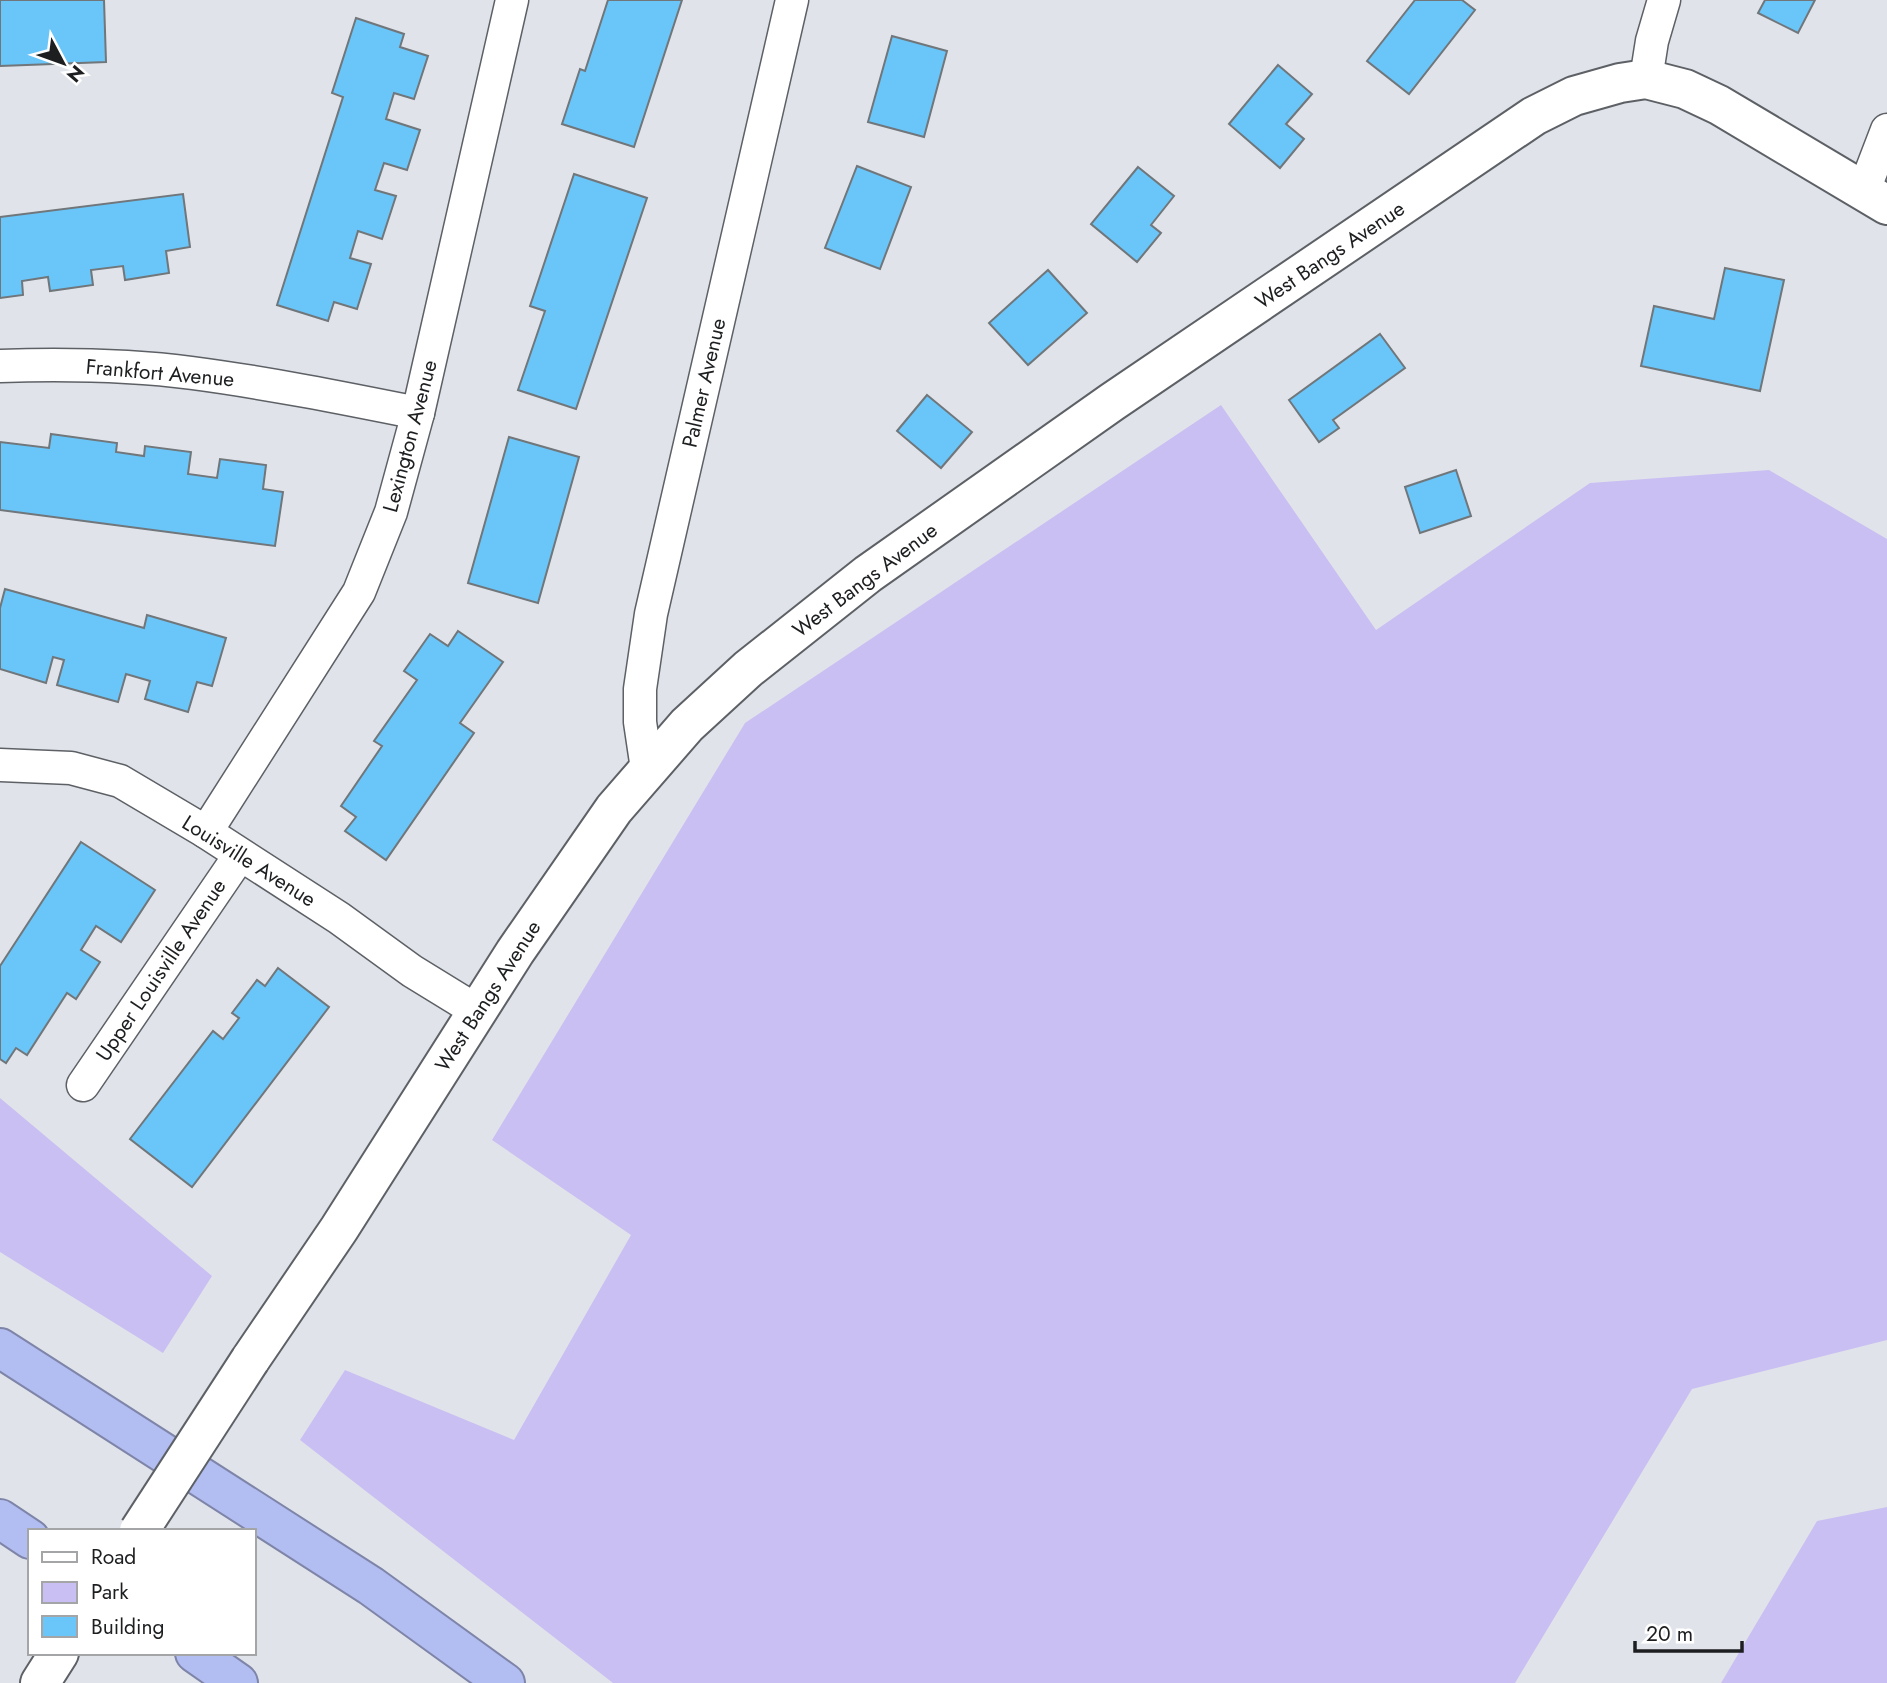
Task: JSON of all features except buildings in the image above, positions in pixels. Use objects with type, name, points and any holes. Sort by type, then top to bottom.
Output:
[{"type":"highway","points":[[0,1348],[371,1586],[505,1683]]},
{"type":"highway","points":[[0,1519],[28,1538]]},
{"type":"highway","points":[[198,1655],[238,1683]]},
{"type":"street","name":"Lexington Avenue","points":[[206,832],[359,592],[391,512],[418,412],[512,0]]},
{"type":"street","name":"Palmer Avenue","points":[[647,769],[640,722],[640,689],[651,614],[792,0]]},
{"type":"street","points":[[1646,79],[1652,41],[1664,0]]},
{"type":"street","name":"West Bangs Avenue","points":[[140,1529],[339,1229],[515,952],[614,809],[687,725],[748,669],[858,583],[1112,402],[1534,116],[1574,96],[1646,79],[1685,89],[1719,106],[1875,198]]},
{"type":"street","points":[[1875,198],[1887,130]]},
{"type":"street","name":"Frankfort Avenue","points":[[0,366],[55,364],[190,373],[418,412]]},
{"type":"street","name":"Louisville Avenue","points":[[0,765],[71,768],[120,781],[206,832],[339,918],[412,971],[477,1011]]},
{"type":"street","name":"Upper Louisville Avenue","points":[[83,1085],[240,855]]},
{"type":"street","points":[[40,1683],[58,1655]]},
{"type":"green space","points":[[1221,405],[1376,630],[1590,483],[1769,470],[1887,539],[1887,1340],[1692,1389],[1515,1683],[613,1683],[300,1440],[345,1370],[514,1440],[631,1235],[492,1140],[745,723]]},
{"type":"green space","points":[[0,1098],[212,1276],[163,1353],[0,1252]]},
{"type":"green space","points":[[1887,1507],[1887,1683],[1721,1683],[1817,1521]]}]
